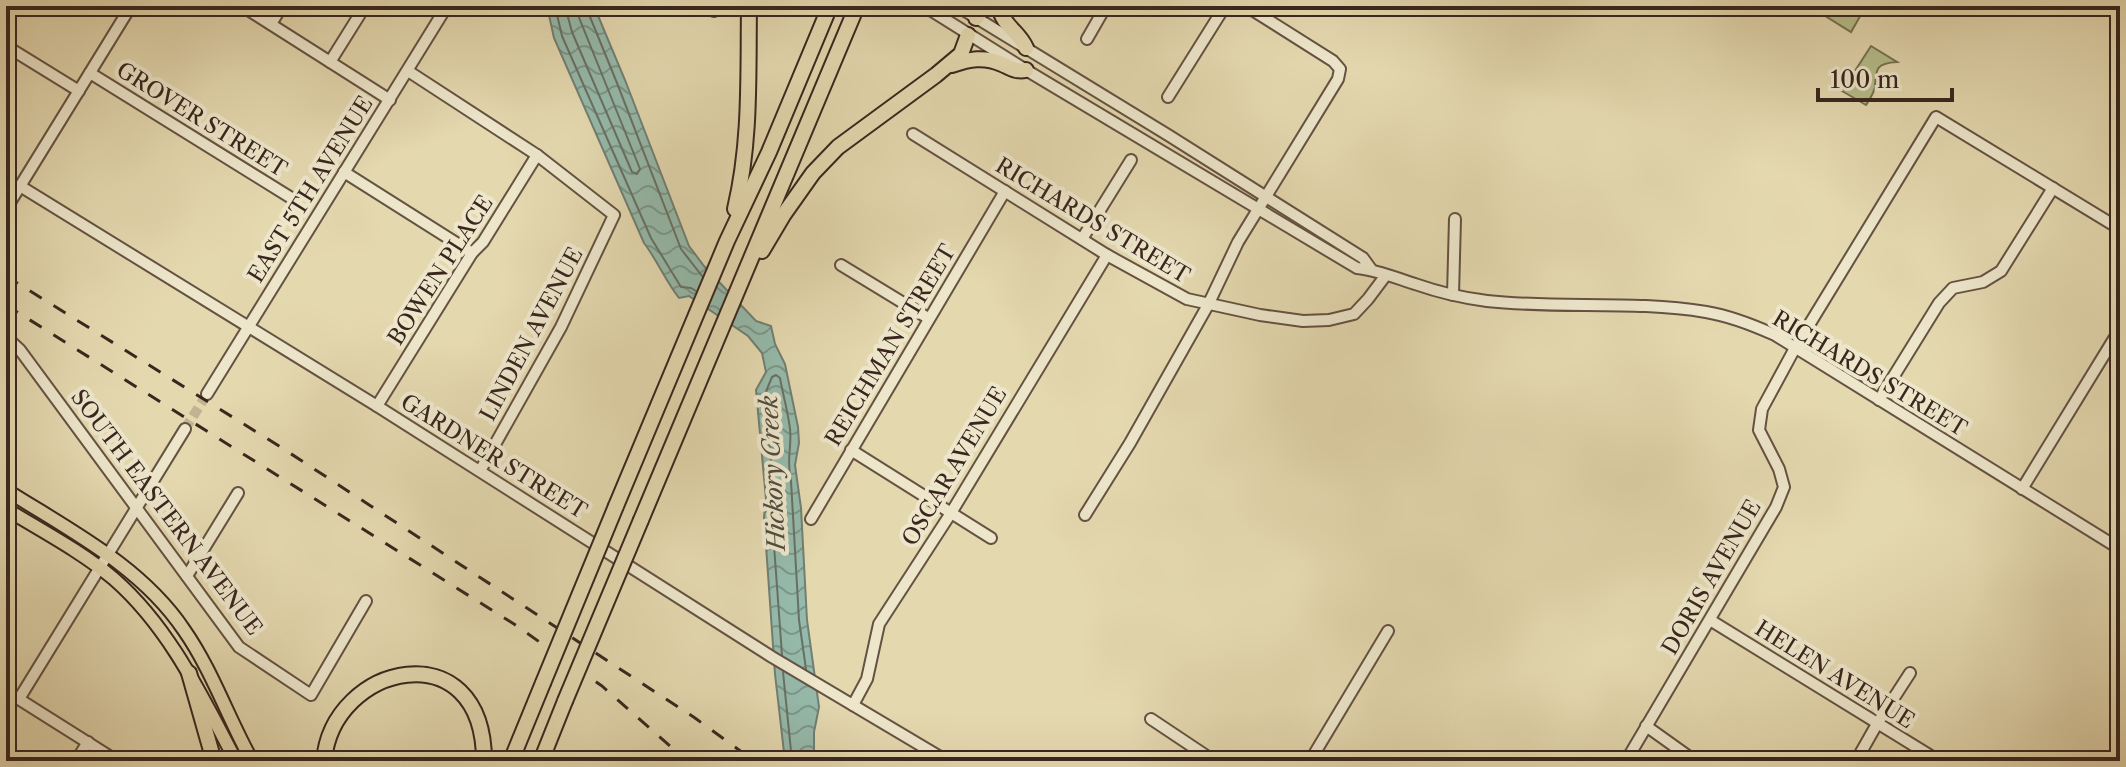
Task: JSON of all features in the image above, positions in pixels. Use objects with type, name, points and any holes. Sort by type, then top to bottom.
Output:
[{"type":"highway","points":[[727,241],[742,180],[747,143],[749,6]]},
{"type":"highway","points":[[511,761],[727,241],[769,152],[830,6]]},
{"type":"highway","points":[[541,761],[857,6]]},
{"type":"highway","points":[[999,6],[1008,27],[1026,48]]},
{"type":"highway","points":[[751,263],[764,250],[784,214],[813,173],[838,147],[961,54],[968,35]]},
{"type":"highway","points":[[944,68],[979,58],[995,61],[1013,70],[1026,70]]},
{"type":"highway","points":[[189,673],[214,761]]},
{"type":"highway","points":[[324,761],[332,731],[345,710],[361,694],[384,681],[427,674],[458,689],[470,701],[481,725],[484,761]]},
{"type":"main road","points":[[6,490],[108,554],[158,599],[183,629],[252,761]]},
{"type":"main road","points":[[6,509],[99,568],[133,599],[189,673],[236,761]]},
{"type":"street","points":[[6,209],[131,6]]},
{"type":"street","points":[[242,6],[390,100]]},
{"type":"street","points":[[271,24],[282,6]]},
{"type":"street","points":[[330,62],[365,6]]},
{"type":"street","name":"EAST 5TH AVENUE","points":[[207,394],[447,6]]},
{"type":"street","name":"RICHARDS STREET","points":[[924,6],[1357,268],[1371,269],[1453,295],[1487,301],[1706,312],[1747,322],[1775,335],[2120,549]]},
{"type":"street","name":"RICHARDS STREET","points":[[957,6],[981,12],[1026,48],[1363,258],[1371,269]]},
{"type":"street","points":[[1087,39],[1106,6]]},
{"type":"street","points":[[1168,97],[1225,6]]},
{"type":"street","points":[[1085,515],[1130,443],[1208,305],[1238,242],[1338,79],[1340,69],[1333,61],[1246,6]]},
{"type":"street","points":[[968,35],[981,12]]},
{"type":"street","points":[[6,46],[79,91]]},
{"type":"street","points":[[408,71],[537,155]]},
{"type":"street","name":"GROVER STREET","points":[[90,73],[293,199]]},
{"type":"street","name":"DORIS AVENUE","points":[[1626,761],[1776,507],[1784,487],[1779,469],[1759,430],[1762,409],[1795,348],[1936,117],[2053,188]]},
{"type":"street","name":"RICHARDS STREET","points":[[913,134],[1107,255],[1187,299],[1260,315],[1303,321],[1329,320],[1354,314],[1386,275]]},
{"type":"street","name":"LINDEN AVENUE","points":[[480,471],[561,327],[614,215],[537,155]]},
{"type":"street","name":"BOWEN PLACE","points":[[377,406],[537,155]]},
{"type":"street","points":[[1082,239],[1131,160]]},
{"type":"street","points":[[344,172],[472,253]]},
{"type":"street","name":"GARDNER STREET","points":[[20,186],[377,406],[772,657],[947,761]]},
{"type":"street","points":[[1879,400],[1939,303],[1953,288],[1983,282],[2001,271],[2053,188],[2120,229]]},
{"type":"street","name":"REICHMAN STREET","points":[[811,519],[1005,191]]},
{"type":"street","points":[[1453,295],[1455,219]]},
{"type":"street","name":"OSCAR AVENUE","points":[[853,705],[867,679],[879,624],[951,513],[1107,255]]},
{"type":"street","points":[[841,265],[928,318]]},
{"type":"street","points":[[2022,489],[2120,329]]},
{"type":"street","name":"SOUTH EASTERN AVENUE","points":[[6,337],[20,350],[239,647],[311,695],[366,601]]},
{"type":"street","points":[[19,699],[185,429]]},
{"type":"street","points":[[851,450],[991,538]]},
{"type":"street","points":[[187,576],[238,493]]},
{"type":"street","name":"HELEN AVENUE","points":[[1710,620],[1939,761]]},
{"type":"street","points":[[1310,761],[1388,631]]},
{"type":"street","points":[[1856,761],[1910,673]]},
{"type":"street","points":[[6,691],[117,761]]},
{"type":"street","points":[[1151,719],[1214,761]]},
{"type":"street","points":[[1646,726],[1695,761]]},
{"type":"street","points":[[76,761],[88,742]]},
{"type":"green space","points":[[1812,6],[1866,6],[1851,32],[1811,7]]},
{"type":"green space","points":[[1871,46],[1897,62],[1878,68],[1874,89],[1866,105],[1842,91]]},
{"type":"water","name":"Hickory Creek","points":[[547,6],[594,6],[689,246],[756,321],[771,326],[775,344],[785,364],[798,427],[795,465],[801,508],[807,620],[819,707],[814,732],[814,761],[785,761],[775,674],[764,517],[766,499],[756,390],[766,372],[762,353],[748,336],[689,296],[679,298],[669,284],[644,243],[554,38]]},
{"type":"tunnel","points":[[185,429],[207,394]]},
{"type":"railway","points":[[6,276],[279,446],[695,718],[754,761]]},
{"type":"railway","points":[[6,305],[514,624],[602,686],[687,761]]}]
